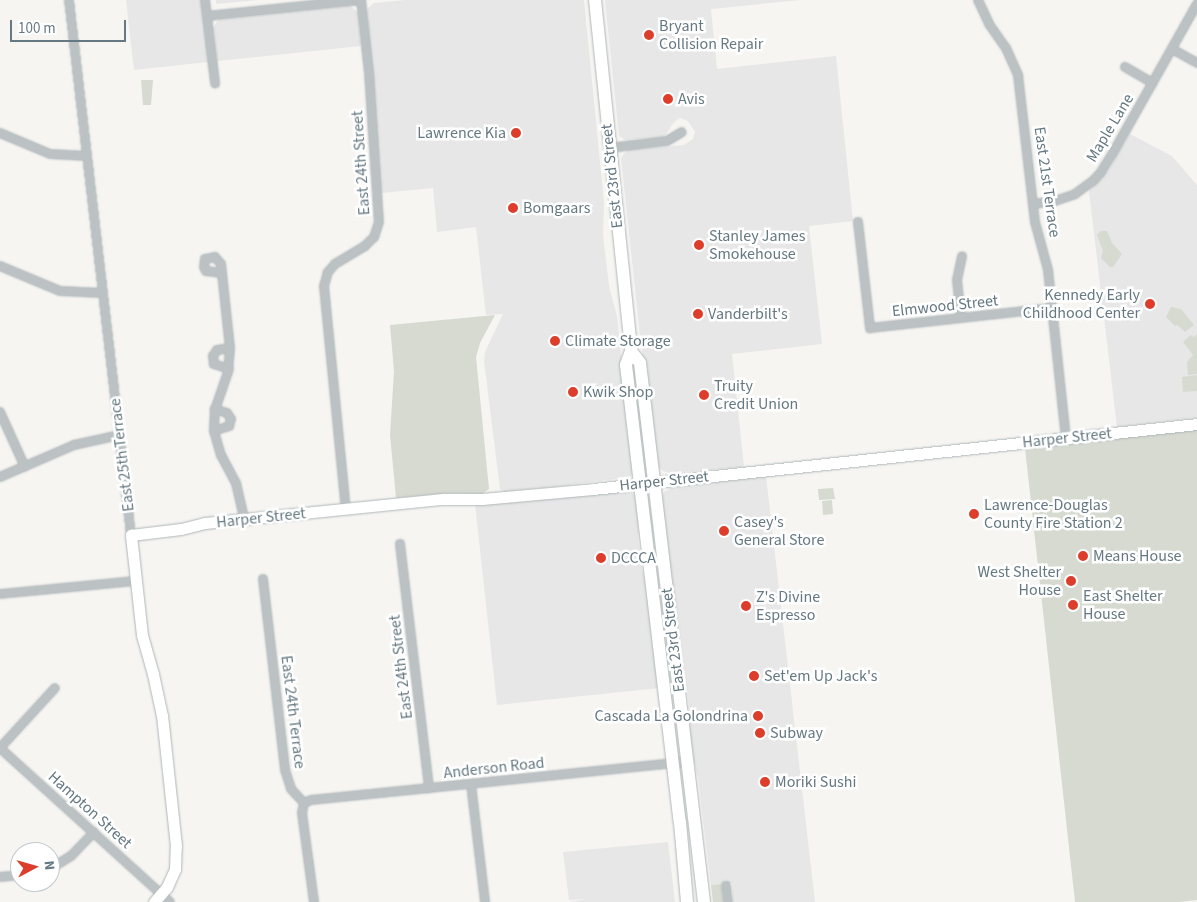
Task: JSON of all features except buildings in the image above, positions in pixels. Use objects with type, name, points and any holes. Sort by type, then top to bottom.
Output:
[{"type":"main road","name":"East 23rd Street","points":[[594,0],[631,351],[626,365],[673,764],[687,902]]},
{"type":"main road","name":"East 23rd Street","points":[[631,351],[640,363],[704,902]]},
{"type":"street","name":"East 25th Terrace","points":[[69,0],[142,635],[154,674],[162,716],[176,846],[175,869],[158,898]]},
{"type":"street","points":[[205,0],[215,83]]},
{"type":"street","points":[[207,16],[361,0]]},
{"type":"street","name":"East 24th Street","points":[[346,509],[324,286],[328,272],[334,264],[365,246],[374,237],[379,222],[369,80],[361,0]]},
{"type":"street","name":"East 21st Terrace","points":[[978,0],[988,24],[1006,48],[1018,75],[1035,222],[1048,270],[1066,438]]},
{"type":"street","name":"Maple Lane","points":[[1033,204],[1064,199],[1093,181],[1113,153],[1197,4]]},
{"type":"street","points":[[1172,49],[1197,63]]},
{"type":"street","name":"Maple Lane","points":[[1125,67],[1153,83]]},
{"type":"street","points":[[609,148],[667,141],[682,132]]},
{"type":"street","points":[[0,133],[50,154],[62,157],[87,156]]},
{"type":"street","name":"Elmwood Street","points":[[858,222],[870,328],[1052,308]]},
{"type":"street","points":[[961,318],[957,280],[962,257]]},
{"type":"street","points":[[0,266],[60,291],[102,293]]},
{"type":"street","points":[[222,273],[230,348],[228,369],[215,409],[214,431],[221,455],[236,483],[244,520]]},
{"type":"street","points":[[228,369],[214,364],[213,356],[217,350],[230,348]]},
{"type":"street","points":[[214,431],[226,428],[231,419],[228,412],[215,409]]},
{"type":"street","points":[[0,412],[25,467]]},
{"type":"street","name":"Harper Street","points":[[131,535],[244,520],[442,499],[496,498],[640,484],[1197,424]]},
{"type":"street","points":[[0,477],[74,445],[119,435]]},
{"type":"street","name":"East 24th Street","points":[[400,544],[430,788]]},
{"type":"street","name":"East 24th Terrace","points":[[263,579],[285,770],[290,789],[304,803]]},
{"type":"street","points":[[0,594],[136,581]]},
{"type":"street","points":[[0,748],[54,688]]},
{"type":"street","name":"Hampton Street","points":[[0,748],[94,832],[158,898]]},
{"type":"street","name":"Anderson Road","points":[[304,803],[311,800],[687,762]]},
{"type":"street","points":[[471,784],[485,902]]},
{"type":"street","points":[[304,803],[302,813],[314,902]]},
{"type":"street","points":[[60,863],[71,856],[94,832]]},
{"type":"street","points":[[726,886],[728,902]]},
{"type":"street","points":[[158,898],[170,902]]},
{"type":"shaded area","points":[[126,0],[201,0],[208,62],[134,70]]},
{"type":"shaded area","points":[[216,0],[260,0],[216,4]]},
{"type":"shaded area","points":[[406,0],[584,0],[604,203],[603,235],[609,286],[617,316],[633,473],[630,477],[504,492],[500,489],[484,361],[485,352],[503,314],[486,315],[476,227],[437,232],[433,188],[381,193],[367,9],[374,3]]},
{"type":"shaded area","points":[[605,0],[800,0],[711,9],[717,69],[836,56],[853,221],[809,226],[822,344],[732,354],[744,467],[670,473],[663,471],[658,466],[640,335],[621,158],[627,150],[684,145],[693,139],[695,132],[688,121],[680,118],[674,122],[662,137],[625,140],[619,136]]},
{"type":"shaded area","points":[[351,6],[358,13],[361,46],[217,61],[213,28],[218,20]]},
{"type":"shaded area","points":[[141,80],[153,80],[151,105],[143,105]]},
{"type":"shaded area","name":"Kennedy Early Childhood Center","points":[[1130,134],[1172,156],[1197,185],[1197,418],[1117,427],[1089,191],[1109,169]]},
{"type":"shaded area","points":[[1101,231],[1107,231],[1112,243],[1122,254],[1113,267],[1110,267],[1101,258],[1103,251],[1097,235]]},
{"type":"shaded area","points":[[1171,307],[1181,309],[1194,325],[1185,332],[1177,325],[1175,326],[1166,317]]},
{"type":"shaded area","points":[[495,315],[480,343],[476,357],[489,489],[482,494],[452,493],[396,498],[390,435],[394,371],[390,325]]},
{"type":"shaded area","points":[[1197,334],[1197,374],[1188,375],[1187,362],[1193,355],[1183,342],[1191,335],[1194,337]]},
{"type":"shaded area","points":[[1197,375],[1197,391],[1183,392],[1182,377]]},
{"type":"shaded area","points":[[1197,429],[1197,900],[1179,902],[1075,902],[1025,448]]},
{"type":"shaded area","points":[[766,476],[815,902],[733,902],[732,883],[711,885],[698,778],[690,747],[690,713],[678,616],[671,586],[662,497],[664,492],[672,488]]},
{"type":"shaded area","points":[[833,488],[835,499],[819,500],[818,489]]},
{"type":"shaded area","points":[[628,492],[634,494],[637,498],[641,566],[647,586],[660,688],[497,705],[475,504]]},
{"type":"shaded area","points":[[832,500],[833,514],[823,515],[822,501]]},
{"type":"shaded area","points":[[668,842],[675,902],[569,902],[587,899],[569,900],[563,852]]},
{"type":"shaded area","points":[[721,884],[723,902],[713,902],[711,885]]},
{"type":"place","name":"Bryant Collision Repair","points":[[649,35]]},
{"type":"place","name":"Avis","points":[[668,99]]},
{"type":"place","name":"Lawrence Kia","points":[[516,133]]},
{"type":"place","name":"Bomgaars","points":[[513,208]]},
{"type":"place","name":"Stanley James Smokehouse","points":[[699,245]]},
{"type":"place","name":"Kennedy Early Childhood Center","points":[[1150,304]]},
{"type":"place","name":"Vanderbilt's","points":[[698,314]]},
{"type":"place","name":"Climate Storage","points":[[555,341]]},
{"type":"place","name":"Kwik Shop","points":[[573,392]]},
{"type":"place","name":"Truity Credit Union","points":[[704,395]]},
{"type":"place","name":"Lawrence-Douglas County Fire Station 2","points":[[974,514]]},
{"type":"place","name":"Casey's General Store","points":[[724,531]]},
{"type":"place","name":"Means House","points":[[1083,556]]},
{"type":"place","name":"DCCCA","points":[[601,558]]},
{"type":"place","name":"West Shelter House","points":[[1071,581]]},
{"type":"place","name":"East Shelter House","points":[[1073,605]]},
{"type":"place","name":"Z's Divine Espresso","points":[[746,606]]},
{"type":"place","name":"Set'em Up Jack's","points":[[754,676]]},
{"type":"place","name":"Cascada La Golondrina","points":[[758,716]]},
{"type":"place","name":"Subway","points":[[760,733]]},
{"type":"place","name":"Moriki Sushi","points":[[765,782]]}]
